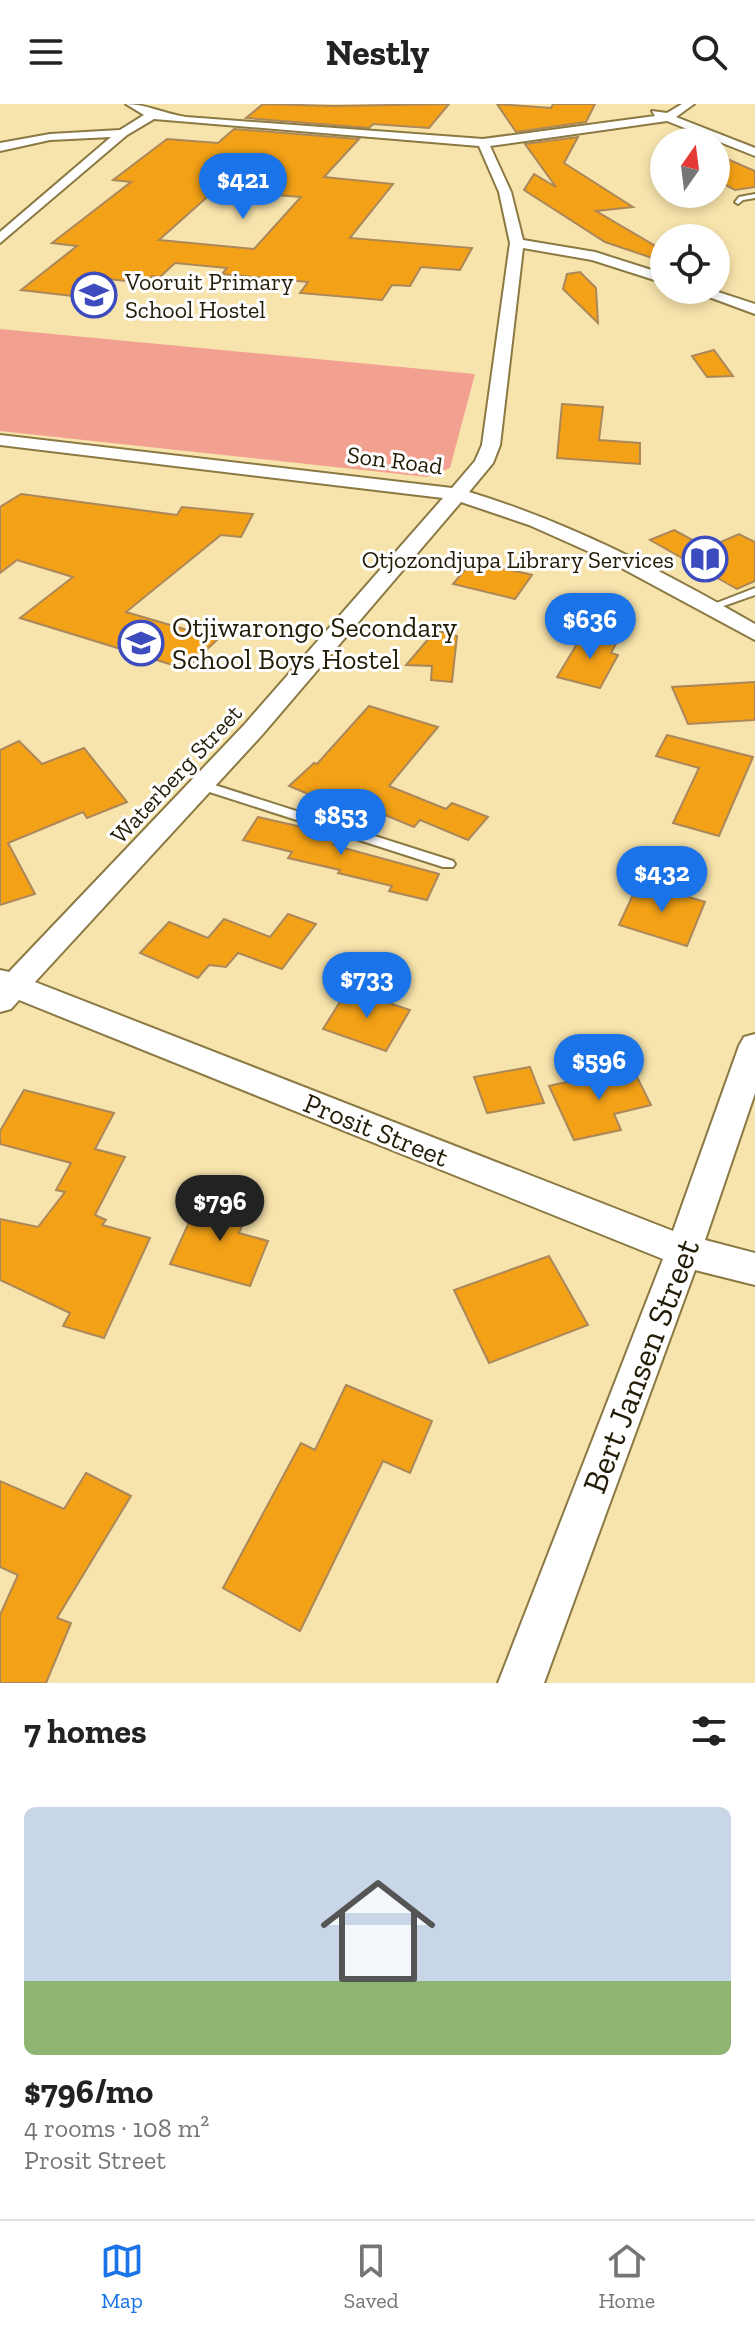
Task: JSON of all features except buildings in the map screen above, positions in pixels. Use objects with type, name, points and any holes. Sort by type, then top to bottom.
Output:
[{"type":"street","points":[[131,104],[152,115],[483,143],[667,118],[689,104]]},
{"type":"street","points":[[644,109],[755,152]]},
{"type":"street","points":[[0,239],[123,133],[152,115]]},
{"type":"street","points":[[0,147],[50,137],[123,133]]},
{"type":"street","name":"Waterberg Street","points":[[5,989],[202,785],[484,463],[491,445],[517,243],[505,192],[483,143]]},
{"type":"street","points":[[517,243],[585,254],[650,275]]},
{"type":"street","points":[[730,301],[755,309]]},
{"type":"street","name":"Son Road","points":[[0,440],[456,494],[520,511],[574,534],[755,633]]},
{"type":"street","name":"Prosit Street","points":[[5,989],[684,1251],[755,1269]]},
{"type":"street","name":"Bert Jansen Street","points":[[521,1683],[684,1251],[755,1046]]},
{"type":"lane","points":[[738,202],[741,198],[755,196]]},
{"type":"lane","points":[[711,607],[755,591]]},
{"type":"lane","points":[[202,785],[448,864]]},
{"type":"shaded area","points":[[0,329],[475,374],[450,468],[427,477],[0,431]]},
{"type":"place","name":"Vooruit Primary School Hostel","points":[[94,295]]},
{"type":"place","name":"Otjozondjupa Library Services","points":[[705,559]]},
{"type":"place","name":"Otjiwarongo Secondary School Boys Hostel","points":[[141,643]]}]
